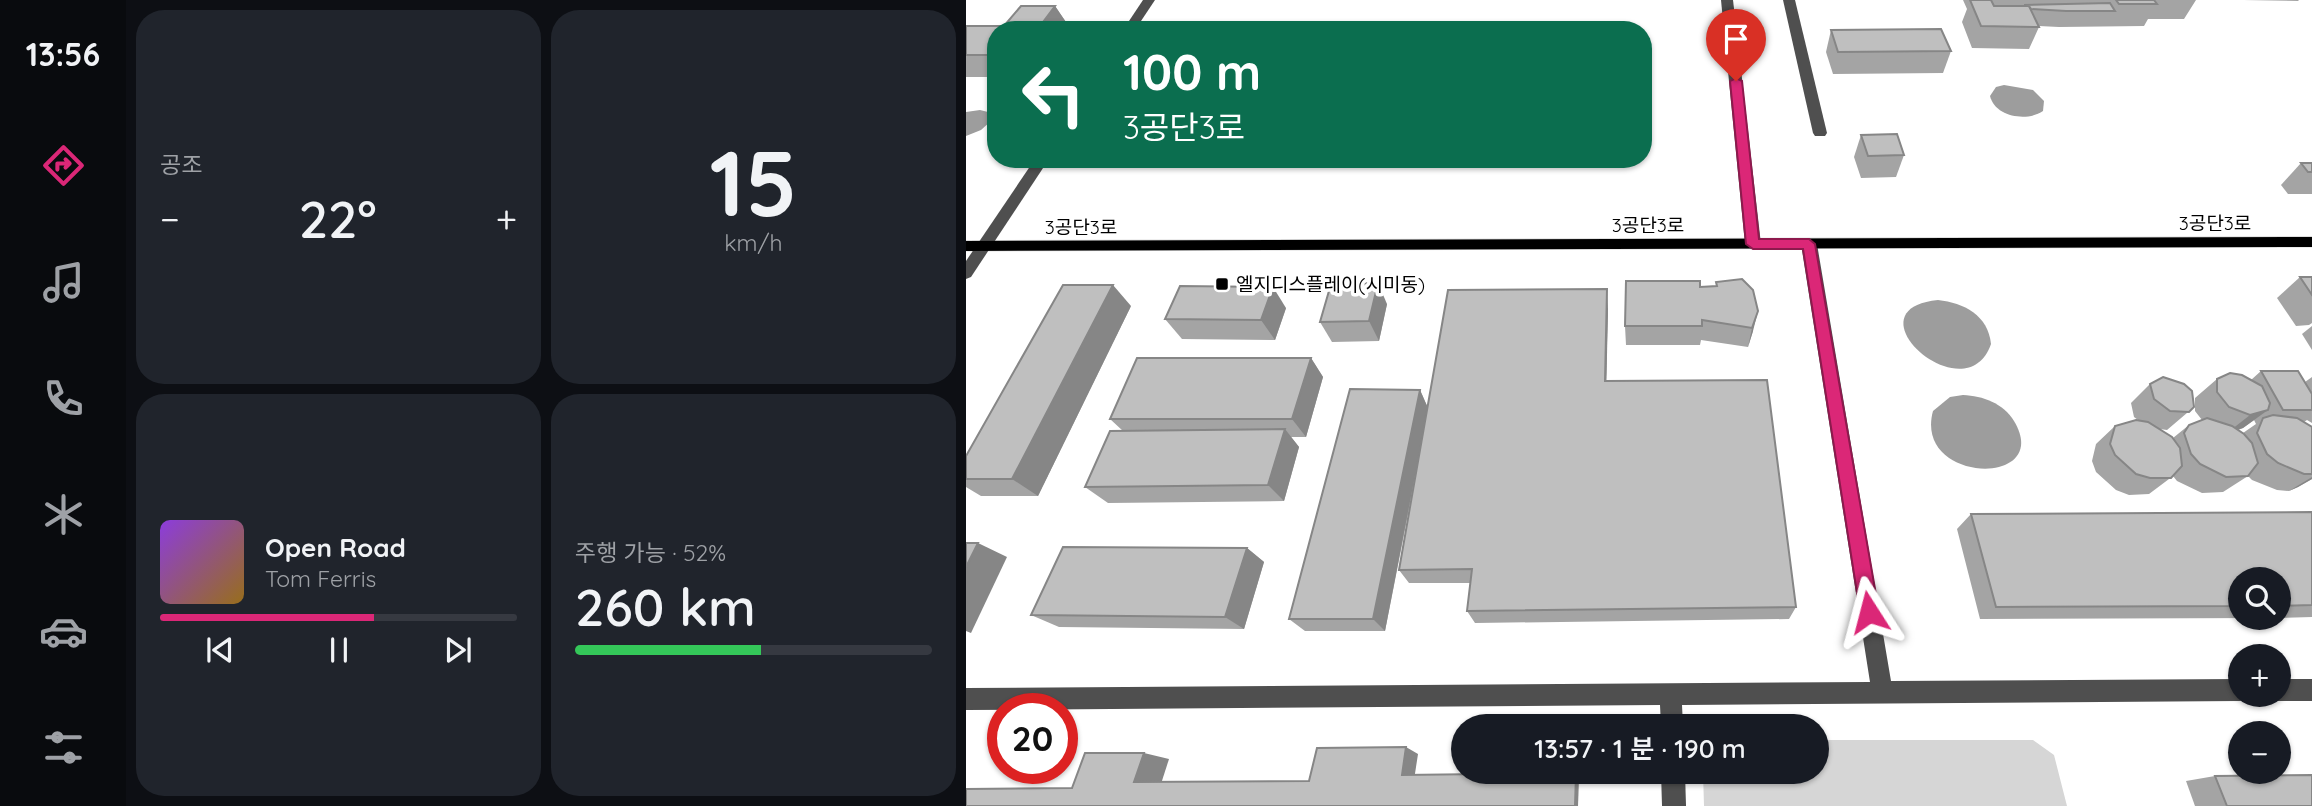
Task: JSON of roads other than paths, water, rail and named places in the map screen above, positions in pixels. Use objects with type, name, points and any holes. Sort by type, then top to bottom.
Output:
[{"type":"main road","name":"3공단3로","points":[[966,246],[2312,242]]},
{"type":"street","points":[[1135,21],[1149,0]]},
{"type":"street","points":[[1727,0],[1753,244]]},
{"type":"street","points":[[1789,0],[1819,132]]},
{"type":"street","points":[[966,274],[1036,168]]},
{"type":"street","points":[[1809,244],[1882,691]]},
{"type":"street","points":[[966,699],[2228,690]]},
{"type":"street","points":[[2291,690],[2312,690]]},
{"type":"street","points":[[1671,695],[1672,714]]},
{"type":"street","points":[[1673,784],[1674,806]]},
{"type":"place","name":"엘지디스플레이(시미동)","points":[[1222,284]]}]
